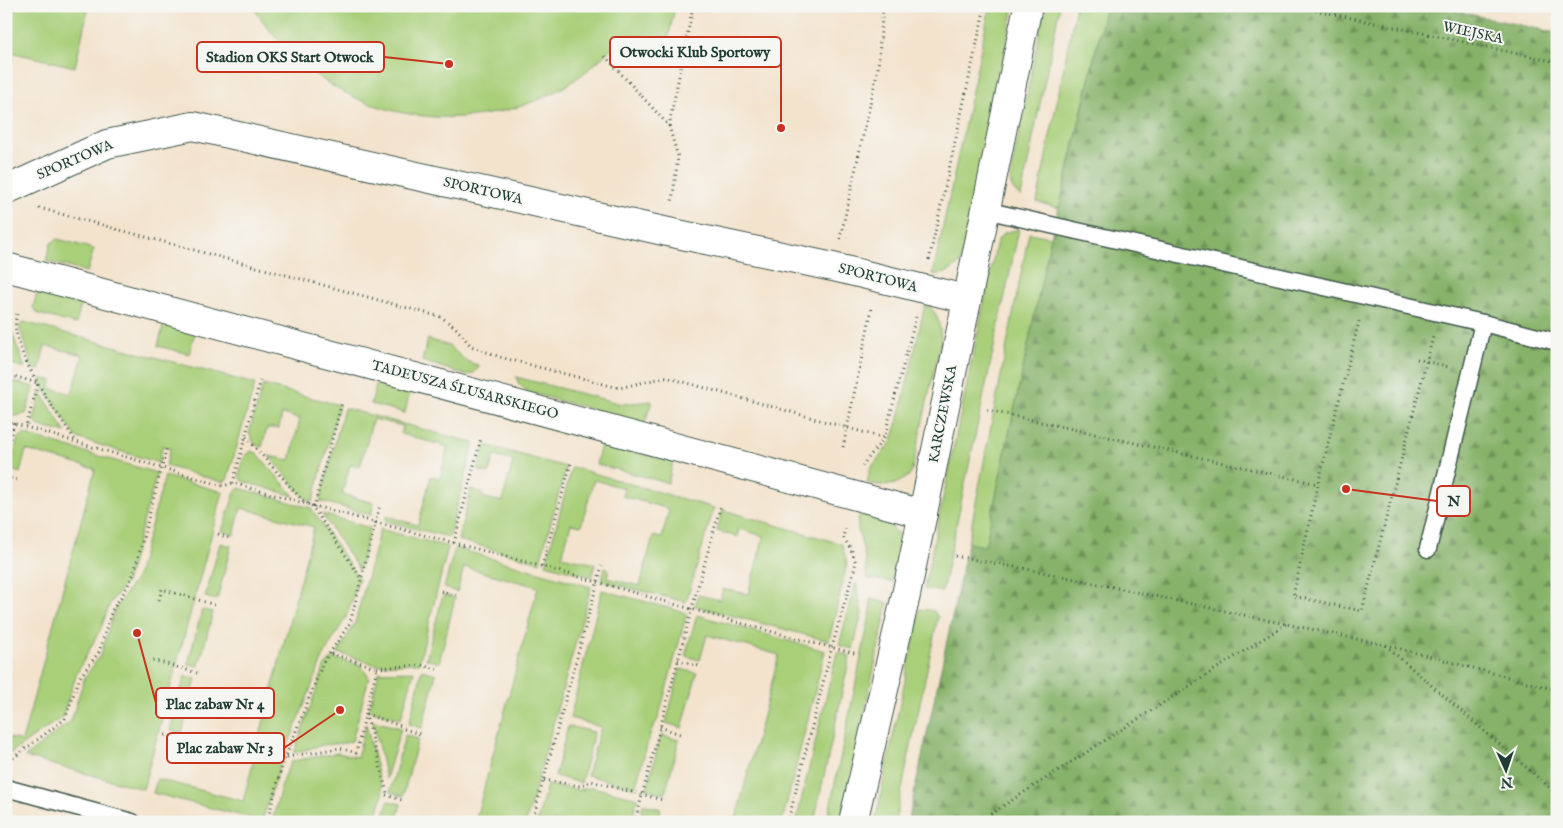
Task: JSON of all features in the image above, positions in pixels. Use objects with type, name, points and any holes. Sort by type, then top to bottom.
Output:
[{"type":"street","name":"KARCZEWSKA","points":[[853,822],[923,514],[1028,6]]},
{"type":"street","name":"SPORTOWA","points":[[6,190],[107,144],[193,126],[966,299]]},
{"type":"street","name":"TADEUSZA ŚLUSARSKIEGO","points":[[6,266],[923,514]]},
{"type":"lane","points":[[985,210],[1483,323],[1557,342]]},
{"type":"lane","points":[[1428,549],[1483,323]]},
{"type":"lane","points":[[6,788],[132,822]]},
{"type":"path","points":[[669,126],[693,6]]},
{"type":"path","points":[[833,268],[878,68],[882,6]]},
{"type":"path","points":[[860,468],[884,438],[923,289],[985,6]]},
{"type":"path","name":"WIEJSKA","points":[[1296,6],[1557,62]]},
{"type":"path","points":[[605,56],[669,126],[678,157],[668,232]]},
{"type":"path","points":[[6,59],[14,61]]},
{"type":"path","points":[[31,206],[441,317],[455,327],[471,346],[500,357],[619,388],[666,377],[884,438]]},
{"type":"path","points":[[843,446],[879,278]]},
{"type":"path","points":[[17,314],[14,323],[27,366],[76,440]]},
{"type":"path","points":[[1368,323],[1359,321],[1318,484],[1293,596],[1362,611],[1433,337]]},
{"type":"path","points":[[1424,335],[1440,339]]},
{"type":"path","points":[[1417,359],[1456,368]]},
{"type":"path","points":[[6,374],[38,383]]},
{"type":"path","points":[[233,483],[260,381]]},
{"type":"path","points":[[26,427],[38,383]]},
{"type":"path","points":[[314,506],[342,402]]},
{"type":"path","points":[[987,410],[1318,484]]},
{"type":"path","points":[[6,421],[76,440],[224,486],[233,483],[858,654]]},
{"type":"path","points":[[6,453],[14,423]]},
{"type":"path","points":[[246,437],[302,500],[314,506],[361,578]]},
{"type":"path","points":[[454,543],[481,438]]},
{"type":"path","points":[[13,758],[65,718],[80,677],[99,652],[112,610],[134,573],[167,447]]},
{"type":"path","points":[[542,566],[571,463]]},
{"type":"path","points":[[6,477],[17,480]]},
{"type":"path","points":[[266,822],[282,766],[323,663],[350,623],[380,505]]},
{"type":"path","points":[[635,822],[721,505]]},
{"type":"path","points":[[218,534],[232,539]]},
{"type":"path","points":[[955,556],[1037,571],[1385,645],[1557,690]]},
{"type":"path","points":[[788,822],[832,647],[856,563]]},
{"type":"path","points":[[532,822],[602,566]]},
{"type":"path","points":[[159,600],[162,589],[215,605]]},
{"type":"path","points":[[441,591],[456,595]]},
{"type":"path","points":[[978,822],[1286,624]]},
{"type":"path","points":[[1385,645],[1557,794]]},
{"type":"path","points":[[329,653],[377,668],[421,665],[437,669]]},
{"type":"path","points":[[153,660],[198,673]]},
{"type":"path","points":[[678,660],[699,666]]},
{"type":"path","points":[[286,758],[340,748],[356,753],[377,668]]},
{"type":"path","points":[[366,713],[420,734]]},
{"type":"path","points":[[366,713],[387,794],[402,800]]},
{"type":"path","points":[[660,727],[680,734]]},
{"type":"path","points":[[165,735],[180,739]]},
{"type":"path","points":[[544,780],[580,786],[591,781],[663,800]]},
{"type":"path","points":[[6,820],[10,822]]},
{"type":"green space","points":[[6,6],[89,6],[75,67],[6,51]]},
{"type":"green space","points":[[252,6],[675,6],[666,51],[618,42],[573,81],[542,98],[512,109],[481,115],[450,117],[419,115],[388,109],[358,99],[330,85],[290,53]]},
{"type":"green space","points":[[990,6],[1014,6],[960,263],[948,272],[933,274]]},
{"type":"green space","points":[[1045,6],[1060,6],[1021,197],[1012,188],[1010,177]]},
{"type":"green space","points":[[1076,6],[1106,6],[1059,208],[1037,202]]},
{"type":"green space","points":[[1106,6],[1432,6],[1557,33],[1557,822],[908,822],[968,543],[985,546],[1051,237],[1064,190]]},
{"type":"green space","points":[[1019,229],[942,592],[924,589],[997,241],[1004,233]]},
{"type":"green space","points":[[1029,233],[1051,237],[985,547],[968,543]]},
{"type":"green space","points":[[58,239],[94,249],[87,272],[46,261],[51,243]]},
{"type":"green space","points":[[38,289],[82,300],[76,324],[38,314],[33,307]]},
{"type":"green space","points":[[925,305],[930,307],[936,315],[941,340],[911,474],[891,485],[867,483],[870,469],[892,441]]},
{"type":"green space","points":[[7,319],[25,368],[6,362]]},
{"type":"green space","points":[[24,322],[255,384],[227,480],[222,482],[166,466],[170,448],[162,446],[159,463],[77,438],[41,384],[42,378],[52,381],[50,388],[72,394],[83,355],[45,346],[39,370],[33,369],[19,326]]},
{"type":"green space","points":[[164,323],[195,332],[189,354],[158,346]]},
{"type":"green space","points":[[428,339],[449,346],[466,361],[480,366],[474,373],[466,375],[422,361]]},
{"type":"green space","points":[[516,377],[622,404],[652,401],[645,423],[527,392],[519,384]]},
{"type":"green space","points":[[6,380],[34,387],[26,414],[14,416],[6,414]]},
{"type":"green space","points":[[377,381],[410,390],[405,413],[371,404]]},
{"type":"green space","points":[[263,385],[339,405],[313,501],[306,499],[269,456],[290,460],[300,419],[282,414],[279,428],[267,428],[262,447],[255,445],[249,433]]},
{"type":"green space","points":[[41,392],[66,433],[39,426],[34,420]]},
{"type":"green space","points":[[344,408],[474,443],[449,537],[385,521],[386,516],[418,525],[431,476],[440,478],[448,447],[401,434],[403,426],[373,419],[360,467],[350,465],[342,494],[374,503],[371,515],[320,501]]},
{"type":"green space","points":[[23,434],[157,473],[126,583],[110,603],[101,628],[77,673],[62,717],[11,753],[6,752],[6,737],[22,741],[95,469],[26,450],[20,473],[9,469],[18,439]]},
{"type":"green space","points":[[602,442],[673,462],[668,483],[596,464]]},
{"type":"green space","points":[[485,445],[566,467],[540,562],[458,540],[471,489],[483,493],[482,497],[502,502],[513,461],[494,456],[489,473],[478,470]]},
{"type":"green space","points":[[251,451],[257,453],[294,496],[242,481],[239,476],[244,457]]},
{"type":"green space","points":[[572,467],[714,508],[686,602],[602,581],[605,567],[609,569],[607,578],[640,586],[653,536],[662,538],[669,509],[622,496],[624,488],[594,480],[581,526],[571,524],[562,556],[595,564],[592,577],[546,564]]},
{"type":"green space","points":[[165,476],[223,492],[143,789],[25,757],[71,721],[84,679],[101,654],[114,611],[137,576]]},
{"type":"green space","points":[[239,488],[311,508],[359,579],[346,617],[324,655],[279,768],[262,821],[153,793],[157,779],[243,801],[314,527],[241,508],[234,535],[222,531],[235,492]]},
{"type":"green space","points":[[723,510],[842,544],[847,564],[829,641],[695,606],[698,595],[720,600],[723,589],[748,594],[764,536],[739,529],[737,537],[717,531]]},
{"type":"green space","points":[[860,513],[888,524],[899,536],[898,554],[892,582],[867,578],[864,553],[858,529]]},
{"type":"green space","points":[[322,514],[370,528],[359,570]]},
{"type":"green space","points":[[380,529],[448,547],[419,663],[377,665],[338,653],[355,623]]},
{"type":"green space","points":[[220,543],[231,546],[217,600],[205,597]]},
{"type":"green space","points":[[455,548],[591,587],[526,822],[475,822],[538,587],[464,567],[457,592],[444,588]]},
{"type":"green space","points":[[856,583],[862,613],[853,649],[839,645]]},
{"type":"green space","points":[[602,590],[687,613],[658,719],[651,731],[635,788],[587,775],[601,727],[570,718]]},
{"type":"green space","points":[[443,595],[455,598],[439,663],[426,659]]},
{"type":"green space","points":[[870,599],[888,603],[841,822],[827,822],[871,610]]},
{"type":"green space","points":[[920,609],[934,611],[938,617],[895,822],[875,822]]},
{"type":"green space","points":[[202,610],[213,612],[199,666],[188,664]]},
{"type":"green space","points":[[697,615],[825,651],[782,822],[735,822],[779,655],[707,635],[700,660],[685,656]]},
{"type":"green space","points":[[837,652],[850,656],[814,822],[796,822]]},
{"type":"green space","points":[[333,658],[360,665],[369,677],[352,741],[322,745],[294,753],[325,665]]},
{"type":"green space","points":[[680,669],[697,673],[682,728],[666,723]]},
{"type":"green space","points":[[422,670],[436,674],[422,728],[409,724]]},
{"type":"green space","points":[[414,671],[401,719],[369,710],[379,672]]},
{"type":"green space","points":[[185,676],[196,679],[182,733],[170,730]]},
{"type":"green space","points":[[373,721],[401,728],[386,779]]},
{"type":"green space","points":[[366,724],[383,794],[375,822],[272,822],[284,776],[292,761],[338,753],[357,757]]},
{"type":"green space","points":[[568,726],[594,732],[581,783],[555,776]]},
{"type":"green space","points":[[405,735],[418,739],[403,796],[390,792]]},
{"type":"green space","points":[[661,735],[679,740],[665,794],[647,789]]},
{"type":"green space","points":[[547,785],[580,790],[592,787],[638,798],[631,822],[537,822]]},
{"type":"green space","points":[[388,801],[401,804],[396,822],[382,822]]},
{"type":"green space","points":[[643,804],[661,809],[657,822],[639,822]]},
{"type":"place","name":"Stadion OKS Start Otwock","points":[[449,64]]},
{"type":"place","name":"Otwocki Klub Sportowy","points":[[781,128]]},
{"type":"place","name":"N","points":[[1346,489]]},
{"type":"place","name":"Plac zabaw Nr 4","points":[[137,633]]},
{"type":"place","name":"Plac zabaw Nr 3","points":[[340,710]]}]
